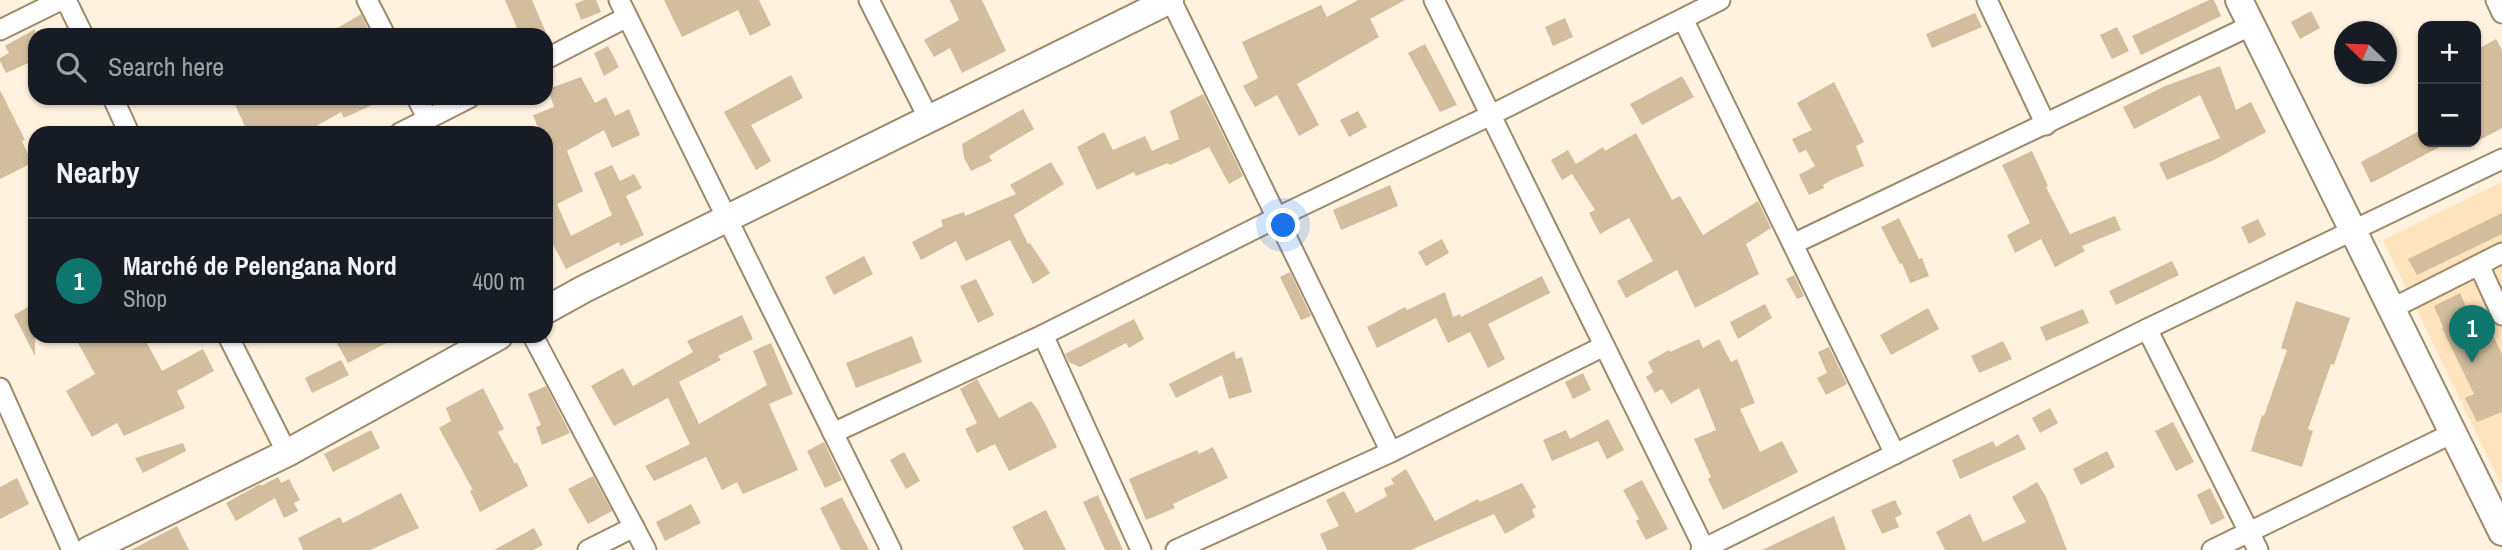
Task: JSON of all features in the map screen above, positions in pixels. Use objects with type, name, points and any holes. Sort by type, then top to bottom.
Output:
[{"type":"street","points":[[0,30],[61,0]]},
{"type":"street","points":[[66,0],[80,28]]},
{"type":"street","points":[[367,0],[381,28]]},
{"type":"street","points":[[869,0],[929,118]]},
{"type":"street","points":[[553,306],[1170,0],[1391,452]]},
{"type":"street","points":[[1434,0],[1703,550],[2147,330],[2502,159]]},
{"type":"street","points":[[833,433],[1043,335],[1720,0]]},
{"type":"street","points":[[1987,0],[2046,125]]},
{"type":"street","points":[[2239,0],[2502,532]]},
{"type":"street","points":[[2496,0],[2502,13]]},
{"type":"street","points":[[553,54],[623,8],[891,550]]},
{"type":"street","points":[[1683,19],[1895,454]]},
{"type":"street","points":[[1793,244],[2252,25]]},
{"type":"street","points":[[116,105],[126,126]]},
{"type":"street","points":[[421,105],[428,119]]},
{"type":"street","points":[[414,126],[455,105]]},
{"type":"street","points":[[2393,308],[2502,253]]},
{"type":"street","points":[[2479,265],[2502,315]]},
{"type":"street","points":[[2147,330],[2258,550]]},
{"type":"street","points":[[1043,335],[1141,550]]},
{"type":"street","points":[[232,343],[287,453]]},
{"type":"street","points":[[89,550],[287,453],[486,343]]},
{"type":"street","points":[[537,343],[646,550]]},
{"type":"street","points":[[1176,550],[1391,452],[1604,346]]},
{"type":"street","points":[[0,388],[72,550]]},
{"type":"street","points":[[2212,550],[2453,433]]},
{"type":"street","points":[[588,550],[634,527]]},
{"type":"shaded area","points":[[2502,182],[2502,486],[2383,240]]},
{"type":"building","points":[[505,0],[532,0],[544,28],[517,28]]},
{"type":"building","points":[[584,0],[596,0],[601,12],[581,20],[575,4]]},
{"type":"building","points":[[664,0],[759,0],[771,25],[750,36],[738,10],[682,37]]},
{"type":"building","points":[[950,0],[982,0],[1006,51],[962,73],[950,48],[934,57],[924,40],[959,20]]},
{"type":"building","points":[[1358,0],[1405,0],[1370,19],[1379,37],[1297,84],[1319,125],[1299,136],[1277,95],[1255,107],[1243,86],[1258,78],[1242,42],[1321,5],[1327,17]]},
{"type":"building","points":[[2214,0],[2221,16],[2141,55],[2132,36]]},
{"type":"building","points":[[2311,11],[2320,28],[2300,39],[2291,22]]},
{"type":"building","points":[[1975,13],[1982,27],[1932,48],[1926,34]]},
{"type":"building","points":[[361,14],[368,28],[338,28]]},
{"type":"building","points":[[1565,18],[1573,37],[1553,46],[1545,27]]},
{"type":"building","points":[[2117,27],[2129,51],[2112,59],[2100,35]]},
{"type":"building","points":[[28,33],[28,63],[6,73],[0,61],[0,58],[9,53],[5,46]]},
{"type":"building","points":[[2496,39],[2502,50],[2502,128],[2481,139],[2481,84],[2481,47]]},
{"type":"building","points":[[1425,44],[1457,105],[1440,112],[1408,53]]},
{"type":"building","points":[[608,46],[619,67],[604,76],[594,53]]},
{"type":"building","points":[[2220,66],[2236,110],[2251,102],[2266,132],[2214,160],[2167,180],[2159,163],[2220,138],[2200,95],[2134,129],[2123,107],[2165,86]]},
{"type":"building","points":[[791,75],[803,98],[751,125],[771,161],[756,170],[724,112]]},
{"type":"building","points":[[1682,76],[1694,97],[1642,125],[1630,104]]},
{"type":"building","points":[[581,77],[595,103],[606,97],[615,116],[629,109],[640,135],[612,148],[604,130],[567,151],[583,191],[557,204],[571,236],[612,215],[594,173],[612,165],[620,181],[634,174],[642,188],[626,196],[644,235],[620,246],[619,242],[566,269],[553,244],[553,126],[537,126],[533,115],[554,107],[553,87]]},
{"type":"building","points":[[1834,82],[1864,142],[1856,146],[1864,166],[1831,180],[1823,185],[1824,188],[1809,195],[1799,175],[1815,166],[1806,150],[1799,153],[1792,139],[1812,130],[1797,103]]},
{"type":"building","points":[[0,90],[25,140],[22,141],[28,154],[28,165],[0,179]]},
{"type":"building","points":[[1203,94],[1243,176],[1229,184],[1209,147],[1170,165],[1168,163],[1136,176],[1134,172],[1097,190],[1077,147],[1104,132],[1113,150],[1145,136],[1152,151],[1179,139],[1170,111]]},
{"type":"building","points":[[235,105],[372,105],[344,118],[341,112],[316,126],[245,126]]},
{"type":"building","points":[[1023,109],[1034,129],[989,156],[992,161],[971,171],[964,158],[962,144]]},
{"type":"building","points":[[1358,111],[1367,127],[1349,137],[1340,120]]},
{"type":"building","points":[[2418,132],[2418,147],[2439,147],[2371,183],[2361,162]]},
{"type":"building","points":[[1636,133],[1672,200],[1680,196],[1703,235],[1758,201],[1771,228],[1746,244],[1759,274],[1695,308],[1677,270],[1626,298],[1617,281],[1653,261],[1629,218],[1600,234],[1589,213],[1595,210],[1572,174],[1562,180],[1551,160],[1568,150],[1576,164],[1603,147],[1605,151]]},
{"type":"building","points":[[2032,151],[2048,186],[2046,187],[2070,234],[2115,216],[2121,230],[2082,246],[2085,251],[2055,267],[2041,239],[2015,253],[2007,235],[2030,223],[2002,165]]},
{"type":"building","points":[[1051,162],[1064,184],[1014,215],[1028,244],[1030,243],[1050,273],[1033,284],[1010,240],[966,261],[956,241],[921,260],[912,242],[943,226],[941,220],[964,212],[965,216],[1016,194],[1010,185]]},
{"type":"building","points":[[1390,185],[1398,206],[1341,230],[1333,210]]},
{"type":"building","points":[[2502,213],[2502,234],[2417,275],[2408,259]]},
{"type":"building","points":[[1899,218],[1929,276],[1910,283],[1881,227]]},
{"type":"building","points":[[2258,219],[2266,235],[2249,244],[2241,227]]},
{"type":"building","points":[[1442,239],[1449,253],[1426,266],[1418,252]]},
{"type":"building","points":[[864,256],[873,274],[834,295],[825,277]]},
{"type":"building","points":[[2172,261],[2179,275],[2116,305],[2109,291]]},
{"type":"building","points":[[1290,272],[1311,316],[1301,320],[1280,277]]},
{"type":"building","points":[[1794,275],[1804,296],[1797,299],[1786,279]]},
{"type":"building","points":[[1542,276],[1550,293],[1488,324],[1505,359],[1488,368],[1470,332],[1448,343],[1436,318],[1377,348],[1367,327],[1405,307],[1407,310],[1445,292],[1453,317],[1460,314],[1461,317]]},
{"type":"building","points":[[976,279],[994,315],[978,323],[960,286]]},
{"type":"building","points":[[2460,293],[2470,315],[2481,310],[2502,354],[2502,412],[2477,422],[2465,398],[2474,394],[2434,306]]},
{"type":"building","points":[[2296,301],[2350,318],[2308,429],[2313,431],[2302,467],[2251,451],[2287,350],[2281,348]]},
{"type":"building","points":[[1765,304],[1772,318],[1738,339],[1730,322]]},
{"type":"building","points":[[28,307],[28,342],[14,315]]},
{"type":"building","points":[[1928,308],[1939,329],[1891,355],[1880,335]]},
{"type":"building","points":[[2083,309],[2089,323],[2046,341],[2040,327]]},
{"type":"building","points":[[742,315],[753,339],[718,356],[721,360],[679,382],[699,424],[767,385],[753,351],[771,343],[793,394],[769,404],[798,470],[743,494],[737,482],[722,490],[706,457],[654,481],[645,466],[690,444],[668,398],[614,426],[591,386],[623,368],[633,386],[693,352],[687,341]]},
{"type":"building","points":[[1134,319],[1144,339],[1129,348],[1126,343],[1080,367],[1069,362],[1065,354]]},
{"type":"building","points":[[912,336],[922,362],[856,388],[846,363]]},
{"type":"building","points":[[1699,339],[1703,348],[1719,339],[1731,362],[1737,359],[1755,403],[1740,409],[1760,452],[1782,441],[1798,472],[1723,510],[1708,479],[1711,477],[1694,439],[1716,430],[1699,388],[1671,404],[1662,389],[1655,393],[1646,377],[1653,372],[1648,362],[1669,350],[1670,352]]},
{"type":"building","points":[[2003,341],[2012,359],[1979,373],[1971,356]]},
{"type":"building","points":[[28,343],[35,343],[35,356]]},
{"type":"building","points":[[78,343],[147,343],[162,371],[203,349],[214,371],[177,391],[185,408],[124,436],[117,423],[92,437],[66,391],[95,374]]},
{"type":"building","points":[[337,343],[387,343],[348,363]]},
{"type":"building","points":[[1829,347],[1847,384],[1826,395],[1817,378],[1827,373],[1818,352]]},
{"type":"building","points":[[1234,351],[1236,359],[1242,357],[1252,392],[1229,399],[1222,375],[1176,398],[1169,384]]},
{"type":"building","points":[[341,360],[349,375],[312,393],[305,378]]},
{"type":"building","points":[[1583,373],[1591,390],[1573,399],[1565,382]]},
{"type":"building","points":[[977,379],[999,418],[1031,401],[1057,447],[1009,471],[995,444],[977,453],[965,429],[977,423],[960,389]]},
{"type":"building","points":[[546,386],[570,433],[542,445],[536,427],[541,425],[528,394]]},
{"type":"building","points":[[483,388],[504,429],[498,432],[528,486],[480,512],[470,491],[473,490],[439,428],[451,421],[446,408]]},
{"type":"building","points":[[2050,408],[2058,423],[2040,433],[2032,418]]},
{"type":"building","points":[[1608,419],[1624,450],[1607,459],[1598,441],[1552,461],[1543,440],[1566,430],[1570,439]]},
{"type":"building","points":[[2173,422],[2194,462],[2176,471],[2155,431]]},
{"type":"building","points":[[371,430],[380,448],[333,472],[324,454]]},
{"type":"building","points":[[2018,434],[2026,449],[1960,479],[1952,460],[1993,441],[1996,447]]},
{"type":"building","points":[[824,442],[842,480],[825,488],[807,451]]},
{"type":"building","points":[[183,443],[186,451],[143,473],[135,458]]},
{"type":"building","points":[[1213,447],[1228,478],[1173,504],[1175,508],[1146,520],[1129,479],[1197,450],[1199,454]]},
{"type":"building","points":[[2107,451],[2115,467],[2081,485],[2073,469]]},
{"type":"building","points":[[904,452],[920,481],[906,489],[890,460]]},
{"type":"building","points":[[1406,469],[1435,521],[1478,499],[1480,502],[1522,483],[1536,507],[1532,510],[1535,517],[1505,534],[1494,514],[1411,550],[1327,550],[1320,534],[1339,526],[1326,500],[1344,491],[1356,513],[1387,496],[1384,488],[1394,484],[1391,479]]},
{"type":"building","points":[[593,476],[612,511],[588,524],[568,489]]},
{"type":"building","points":[[278,477],[281,483],[289,479],[300,500],[294,503],[298,511],[284,518],[275,498],[236,521],[226,503]]},
{"type":"building","points":[[17,478],[29,504],[0,519],[0,487]]},
{"type":"building","points":[[1642,480],[1668,529],[1646,540],[1636,521],[1639,519],[1623,490]]},
{"type":"building","points":[[2037,482],[2046,497],[2067,550],[1945,550],[1936,532],[1970,514],[1983,542],[2026,522],[2012,497]]},
{"type":"building","points":[[2210,488],[2225,518],[2211,525],[2197,495]]},
{"type":"building","points":[[401,493],[419,528],[370,550],[303,550],[298,538],[340,517],[343,523]]},
{"type":"building","points":[[1098,495],[1123,550],[1105,550],[1083,502]]},
{"type":"building","points":[[842,497],[869,550],[841,550],[820,508]]},
{"type":"building","points":[[1895,500],[1902,514],[1895,518],[1899,527],[1882,534],[1871,510]]},
{"type":"building","points":[[691,504],[701,523],[665,541],[656,522]]},
{"type":"building","points":[[1046,510],[1066,550],[1024,550],[1012,527]]},
{"type":"building","points":[[1834,516],[1846,550],[1762,550]]},
{"type":"building","points":[[177,526],[189,550],[131,550]]},
{"type":"building","points":[[534,528],[543,545],[533,550],[494,550]]},
{"type":"place","name":"Marché de Pelengana Nord","points":[[2472,363]]}]
